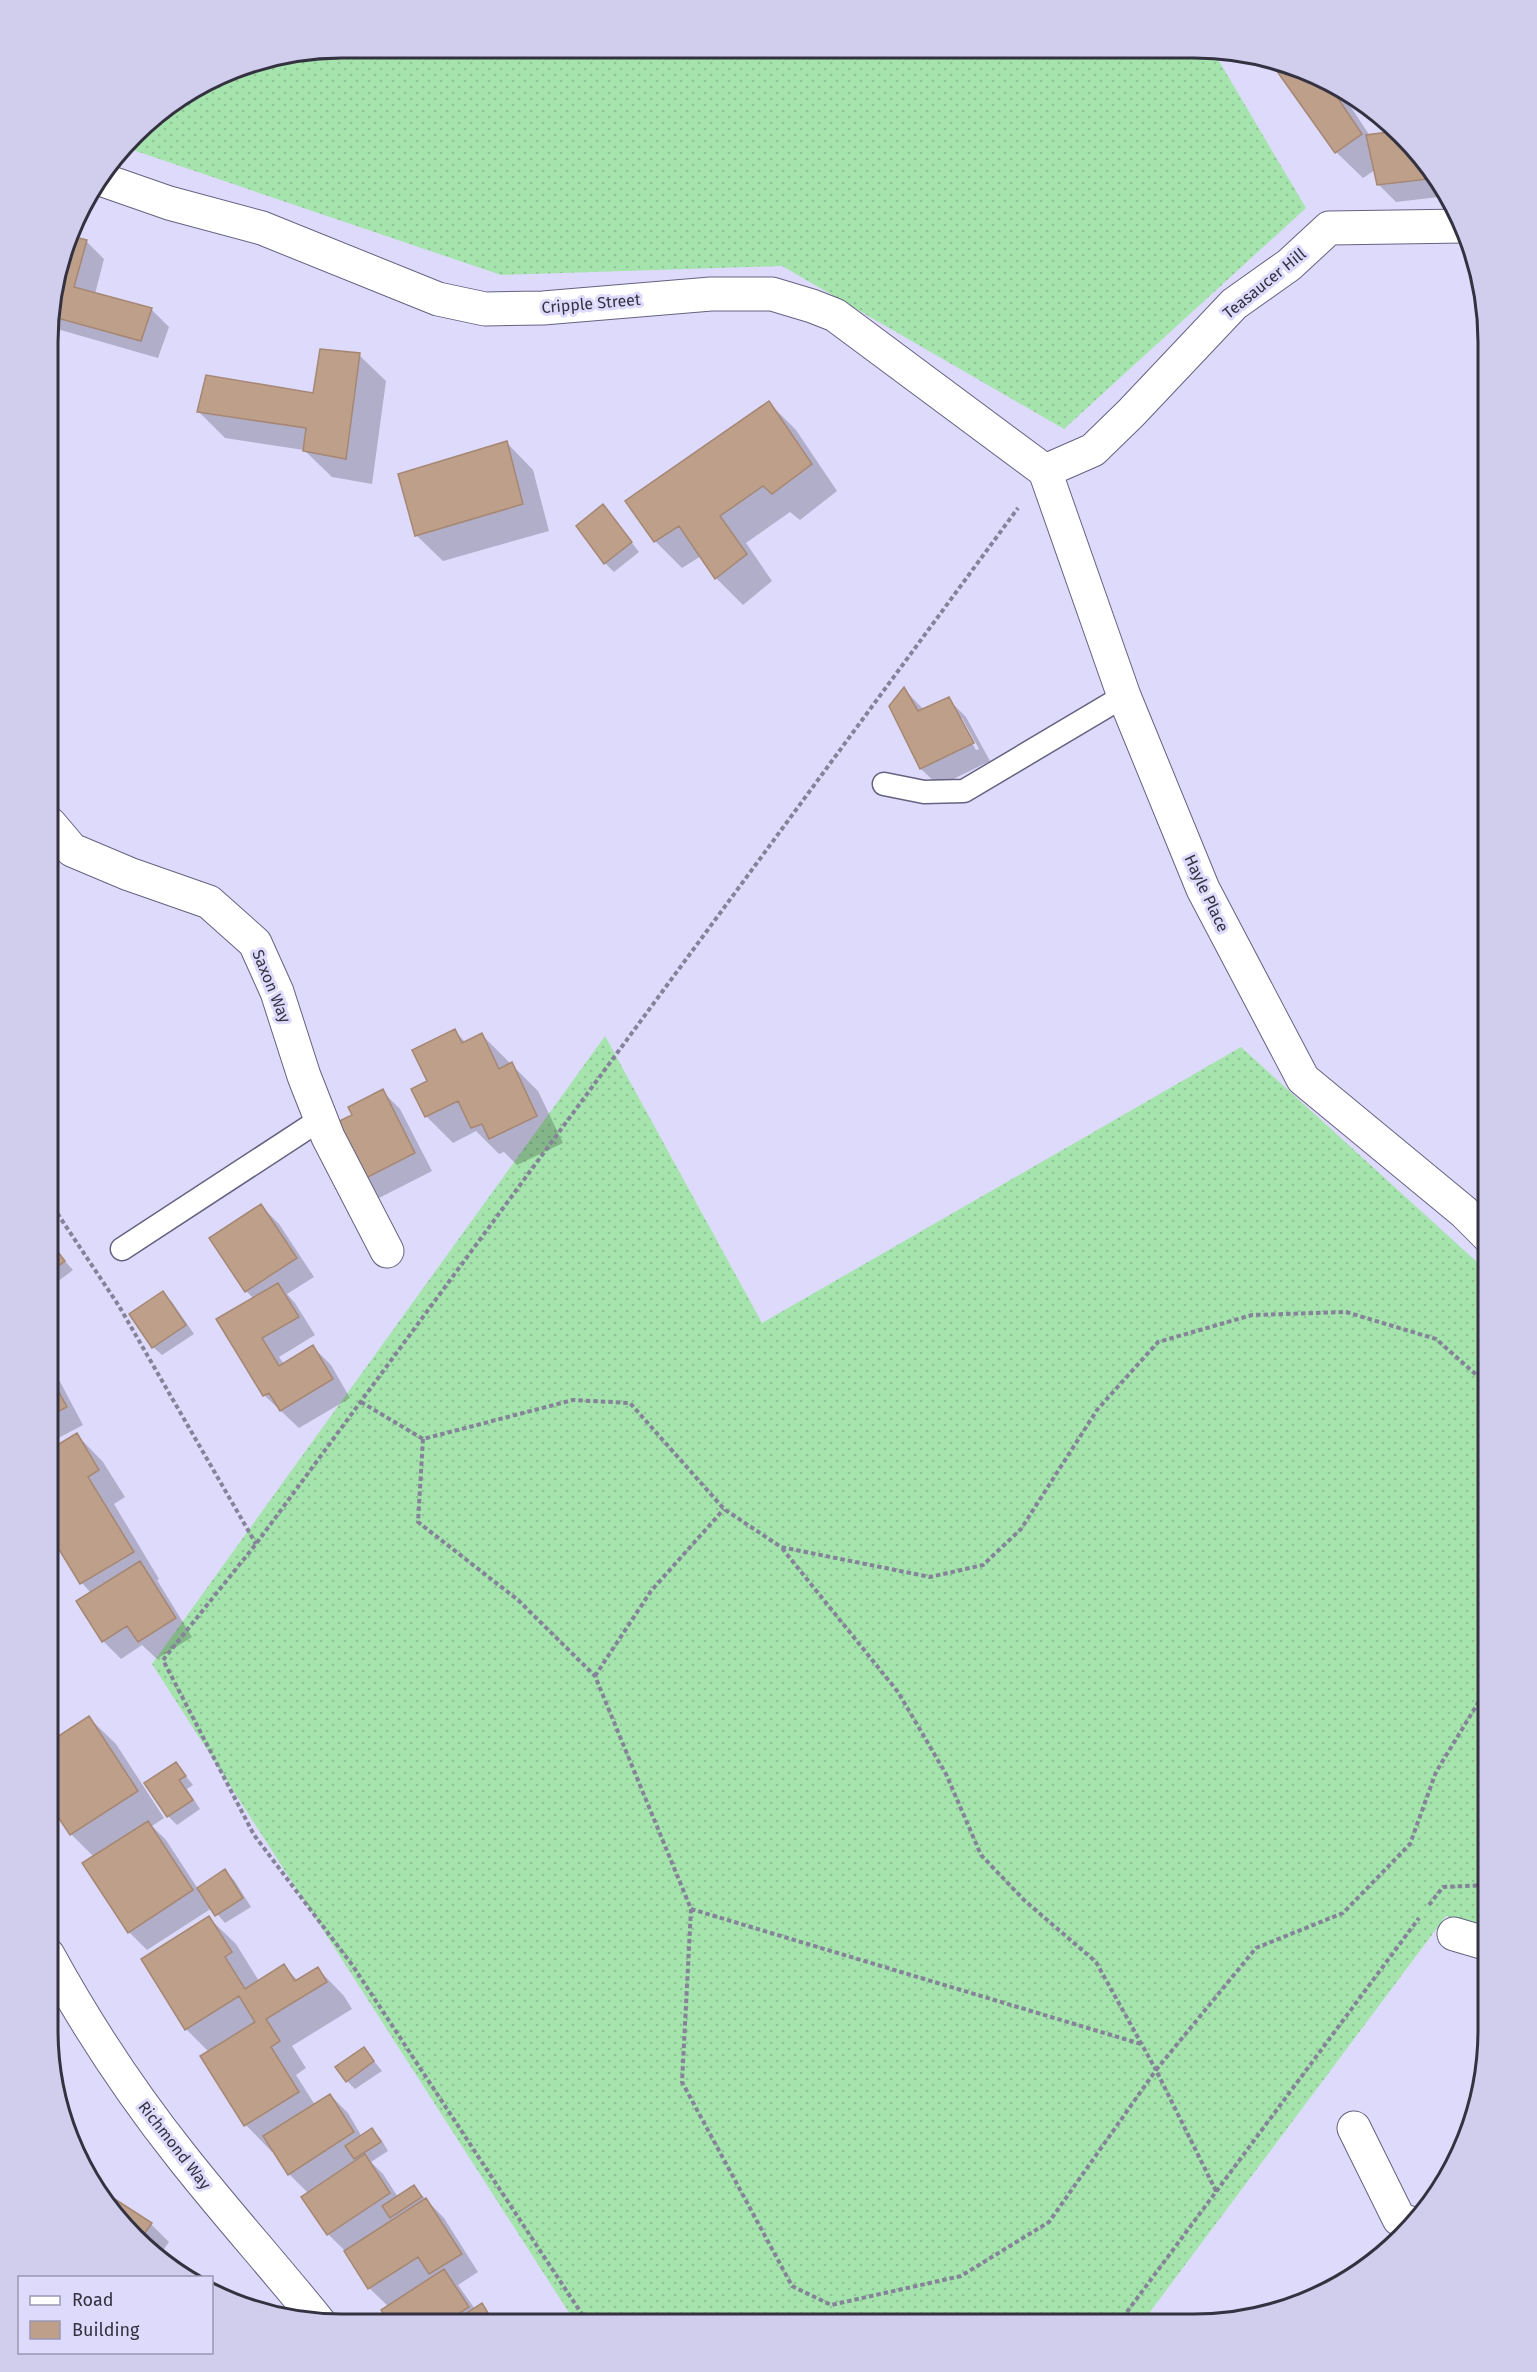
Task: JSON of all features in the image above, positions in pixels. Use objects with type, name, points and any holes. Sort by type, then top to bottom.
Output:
[{"type":"street","name":"Cripple Street","points":[[108,182],[169,202],[262,228],[438,298],[485,309],[543,308],[711,294],[772,294],[812,306],[835,315],[1045,471]]},
{"type":"street","name":"Teasaucer Hill","points":[[1045,471],[1093,450],[1234,304],[1289,265],[1329,228],[1453,226]]},
{"type":"street","name":"Hayle Place","points":[[1045,471],[1124,696],[1203,889],[1303,1079],[1478,1226]]},
{"type":"street","name":"Saxon Way","points":[[58,833],[72,850],[129,874],[209,902],[255,943],[277,992],[304,1076],[321,1119],[387,1251]]},
{"type":"street","points":[[1454,1934],[1478,1941]]},
{"type":"street","name":"Richmond Way","points":[[58,1973],[114,2065],[182,2157],[310,2312]]},
{"type":"street","points":[[1354,2128],[1399,2219],[1404,2221]]},
{"type":"lane","points":[[884,784],[924,792],[964,790],[1124,696]]},
{"type":"lane","points":[[123,1249],[321,1119]]},
{"type":"path","points":[[582,2314],[353,1966],[254,1835],[163,1660],[256,1544],[1045,471]]},
{"type":"path","points":[[58,1214],[119,1306],[256,1544]]},
{"type":"path","points":[[781,1547],[930,1577],[983,1564],[1021,1528],[1097,1410],[1158,1342],[1252,1315],[1346,1312],[1436,1339],[1478,1376]]},
{"type":"path","points":[[361,1402],[423,1439],[573,1401],[630,1403],[724,1509],[781,1547],[898,1692],[946,1774],[981,1855],[1024,1900],[1096,1962],[1156,2070],[1216,2191]]},
{"type":"path","points":[[423,1439],[418,1522],[518,1600],[595,1676],[691,1909],[682,2082],[792,2286],[831,2305],[961,2276],[1049,2222],[1156,2070],[1256,1948],[1343,1913],[1410,1844],[1436,1772],[1478,1703]]},
{"type":"path","points":[[595,1676],[651,1591],[724,1509]]},
{"type":"path","points":[[1428,1906],[1443,1887],[1478,1886]]},
{"type":"path","points":[[691,1909],[1142,2044]]},
{"type":"path","points":[[1125,2314],[1421,1915]]},
{"type":"green space","points":[[1194,58],[1218,60],[1306,208],[1064,429],[782,266],[501,275],[134,150],[170,117],[217,88],[269,68],[324,59]]},
{"type":"green space","points":[[605,1036],[762,1323],[1241,1047],[1478,1263],[1478,1925],[1446,1916],[1148,2314],[570,2314],[152,1664]]},
{"type":"building","points":[[1277,71],[1303,80],[1337,97],[1362,134],[1335,153]]},
{"type":"building","points":[[1385,132],[1408,155],[1427,179],[1377,185],[1366,135]]},
{"type":"building","points":[[79,238],[87,240],[74,287],[152,308],[141,341],[60,319],[68,269]]},
{"type":"building","points":[[320,349],[360,353],[346,459],[303,451],[306,428],[197,412],[206,375],[313,393]]},
{"type":"building","points":[[769,401],[812,464],[772,494],[763,486],[720,516],[747,554],[715,579],[679,526],[654,542],[625,501]]},
{"type":"building","points":[[507,441],[523,504],[415,536],[398,474]]},
{"type":"building","points":[[603,504],[632,542],[604,564],[576,526]]},
{"type":"building","points":[[904,687],[918,711],[949,697],[974,743],[920,769],[889,706]]},
{"type":"building","points":[[455,1029],[462,1043],[482,1033],[499,1069],[512,1062],[537,1116],[489,1139],[482,1124],[471,1128],[458,1101],[425,1117],[411,1089],[427,1081],[412,1050]]},
{"type":"building","points":[[383,1089],[415,1153],[360,1181],[331,1125],[352,1115],[348,1107]]},
{"type":"building","points":[[261,1204],[297,1258],[245,1292],[209,1238]]},
{"type":"building","points":[[58,1252],[65,1261],[58,1266]]},
{"type":"building","points":[[278,1283],[299,1317],[262,1338],[279,1366],[313,1345],[333,1379],[280,1411],[269,1393],[263,1396],[216,1319]]},
{"type":"building","points":[[163,1291],[186,1325],[152,1348],[129,1314]]},
{"type":"building","points":[[58,1390],[67,1407],[58,1412]]},
{"type":"building","points":[[77,1433],[99,1470],[88,1477],[134,1552],[80,1584],[58,1548],[58,1445]]},
{"type":"building","points":[[140,1561],[176,1618],[138,1642],[127,1626],[102,1642],[76,1601]]},
{"type":"building","points":[[89,1716],[138,1791],[70,1835],[58,1817],[58,1736]]},
{"type":"building","points":[[176,1762],[186,1776],[179,1780],[193,1800],[167,1817],[144,1783]]},
{"type":"building","points":[[148,1821],[193,1890],[128,1933],[82,1863]]},
{"type":"building","points":[[225,1869],[243,1898],[215,1916],[197,1888]]},
{"type":"building","points":[[209,1916],[232,1952],[225,1957],[245,1989],[284,1964],[295,1981],[318,1967],[327,1982],[266,2019],[280,2041],[271,2047],[299,2092],[244,2126],[200,2056],[255,2022],[239,1996],[185,2030],[141,1959]]},
{"type":"building","points":[[364,2047],[374,2061],[346,2082],[335,2067]]},
{"type":"building","points":[[330,2094],[354,2132],[288,2175],[263,2136]]},
{"type":"building","points":[[372,2128],[381,2142],[354,2159],[345,2146]]},
{"type":"building","points":[[365,2154],[390,2193],[327,2235],[301,2197]]},
{"type":"building","points":[[414,2185],[422,2197],[390,2218],[382,2206]]},
{"type":"building","points":[[426,2198],[462,2254],[429,2274],[418,2257],[368,2289],[344,2251]]},
{"type":"building","points":[[115,2199],[152,2223],[145,2233]]},
{"type":"building","points":[[444,2269],[469,2307],[458,2314],[384,2314],[381,2310]]},
{"type":"building","points":[[482,2303],[489,2314],[465,2314]]}]
